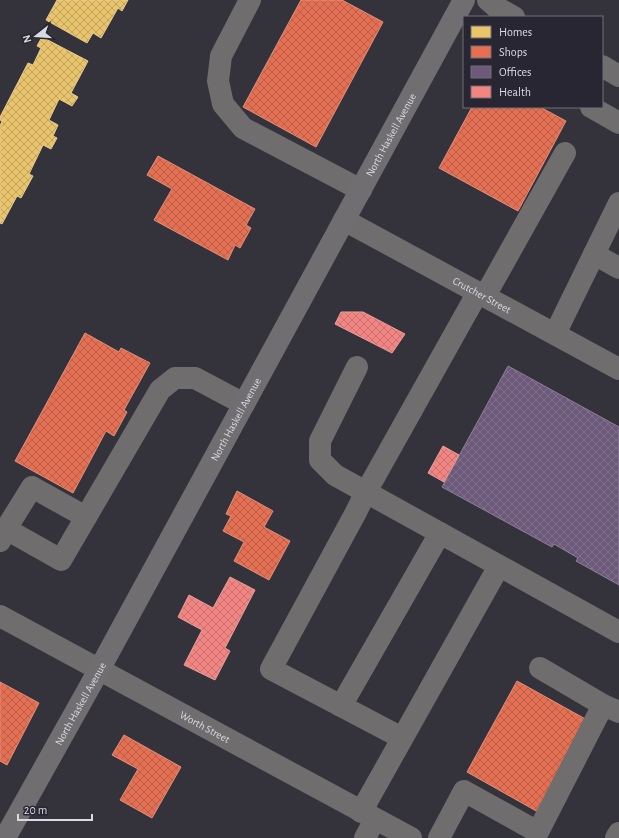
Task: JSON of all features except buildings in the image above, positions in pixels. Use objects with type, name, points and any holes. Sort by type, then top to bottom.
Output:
[{"type":"main road","name":"North Haskell Avenue","points":[[5,838],[99,670],[464,0]]},
{"type":"street","points":[[250,0],[221,56],[218,81],[223,104],[243,128],[361,190]]},
{"type":"street","points":[[488,0],[496,7],[512,16]]},
{"type":"street","points":[[603,67],[619,76]]},
{"type":"street","points":[[593,108],[619,123]]},
{"type":"street","points":[[402,738],[271,669],[352,521],[366,492],[565,153]]},
{"type":"street","points":[[555,334],[619,203]]},
{"type":"street","name":"Crutcher Street","points":[[344,220],[619,369]]},
{"type":"street","points":[[594,254],[619,268]]},
{"type":"street","points":[[357,367],[320,441],[320,460],[334,475],[619,632]]},
{"type":"street","points":[[86,517],[32,487],[3,535],[61,560],[160,390],[175,378],[195,378],[244,404]]},
{"type":"street","points":[[341,706],[440,533]]},
{"type":"street","points":[[367,823],[402,738],[499,566]]},
{"type":"street","name":"Worth Street","points":[[0,616],[99,670],[367,823],[411,838]]},
{"type":"street","points":[[439,838],[464,791],[538,832],[611,708],[540,668]]},
{"type":"street","points":[[616,838],[619,833]]}]
